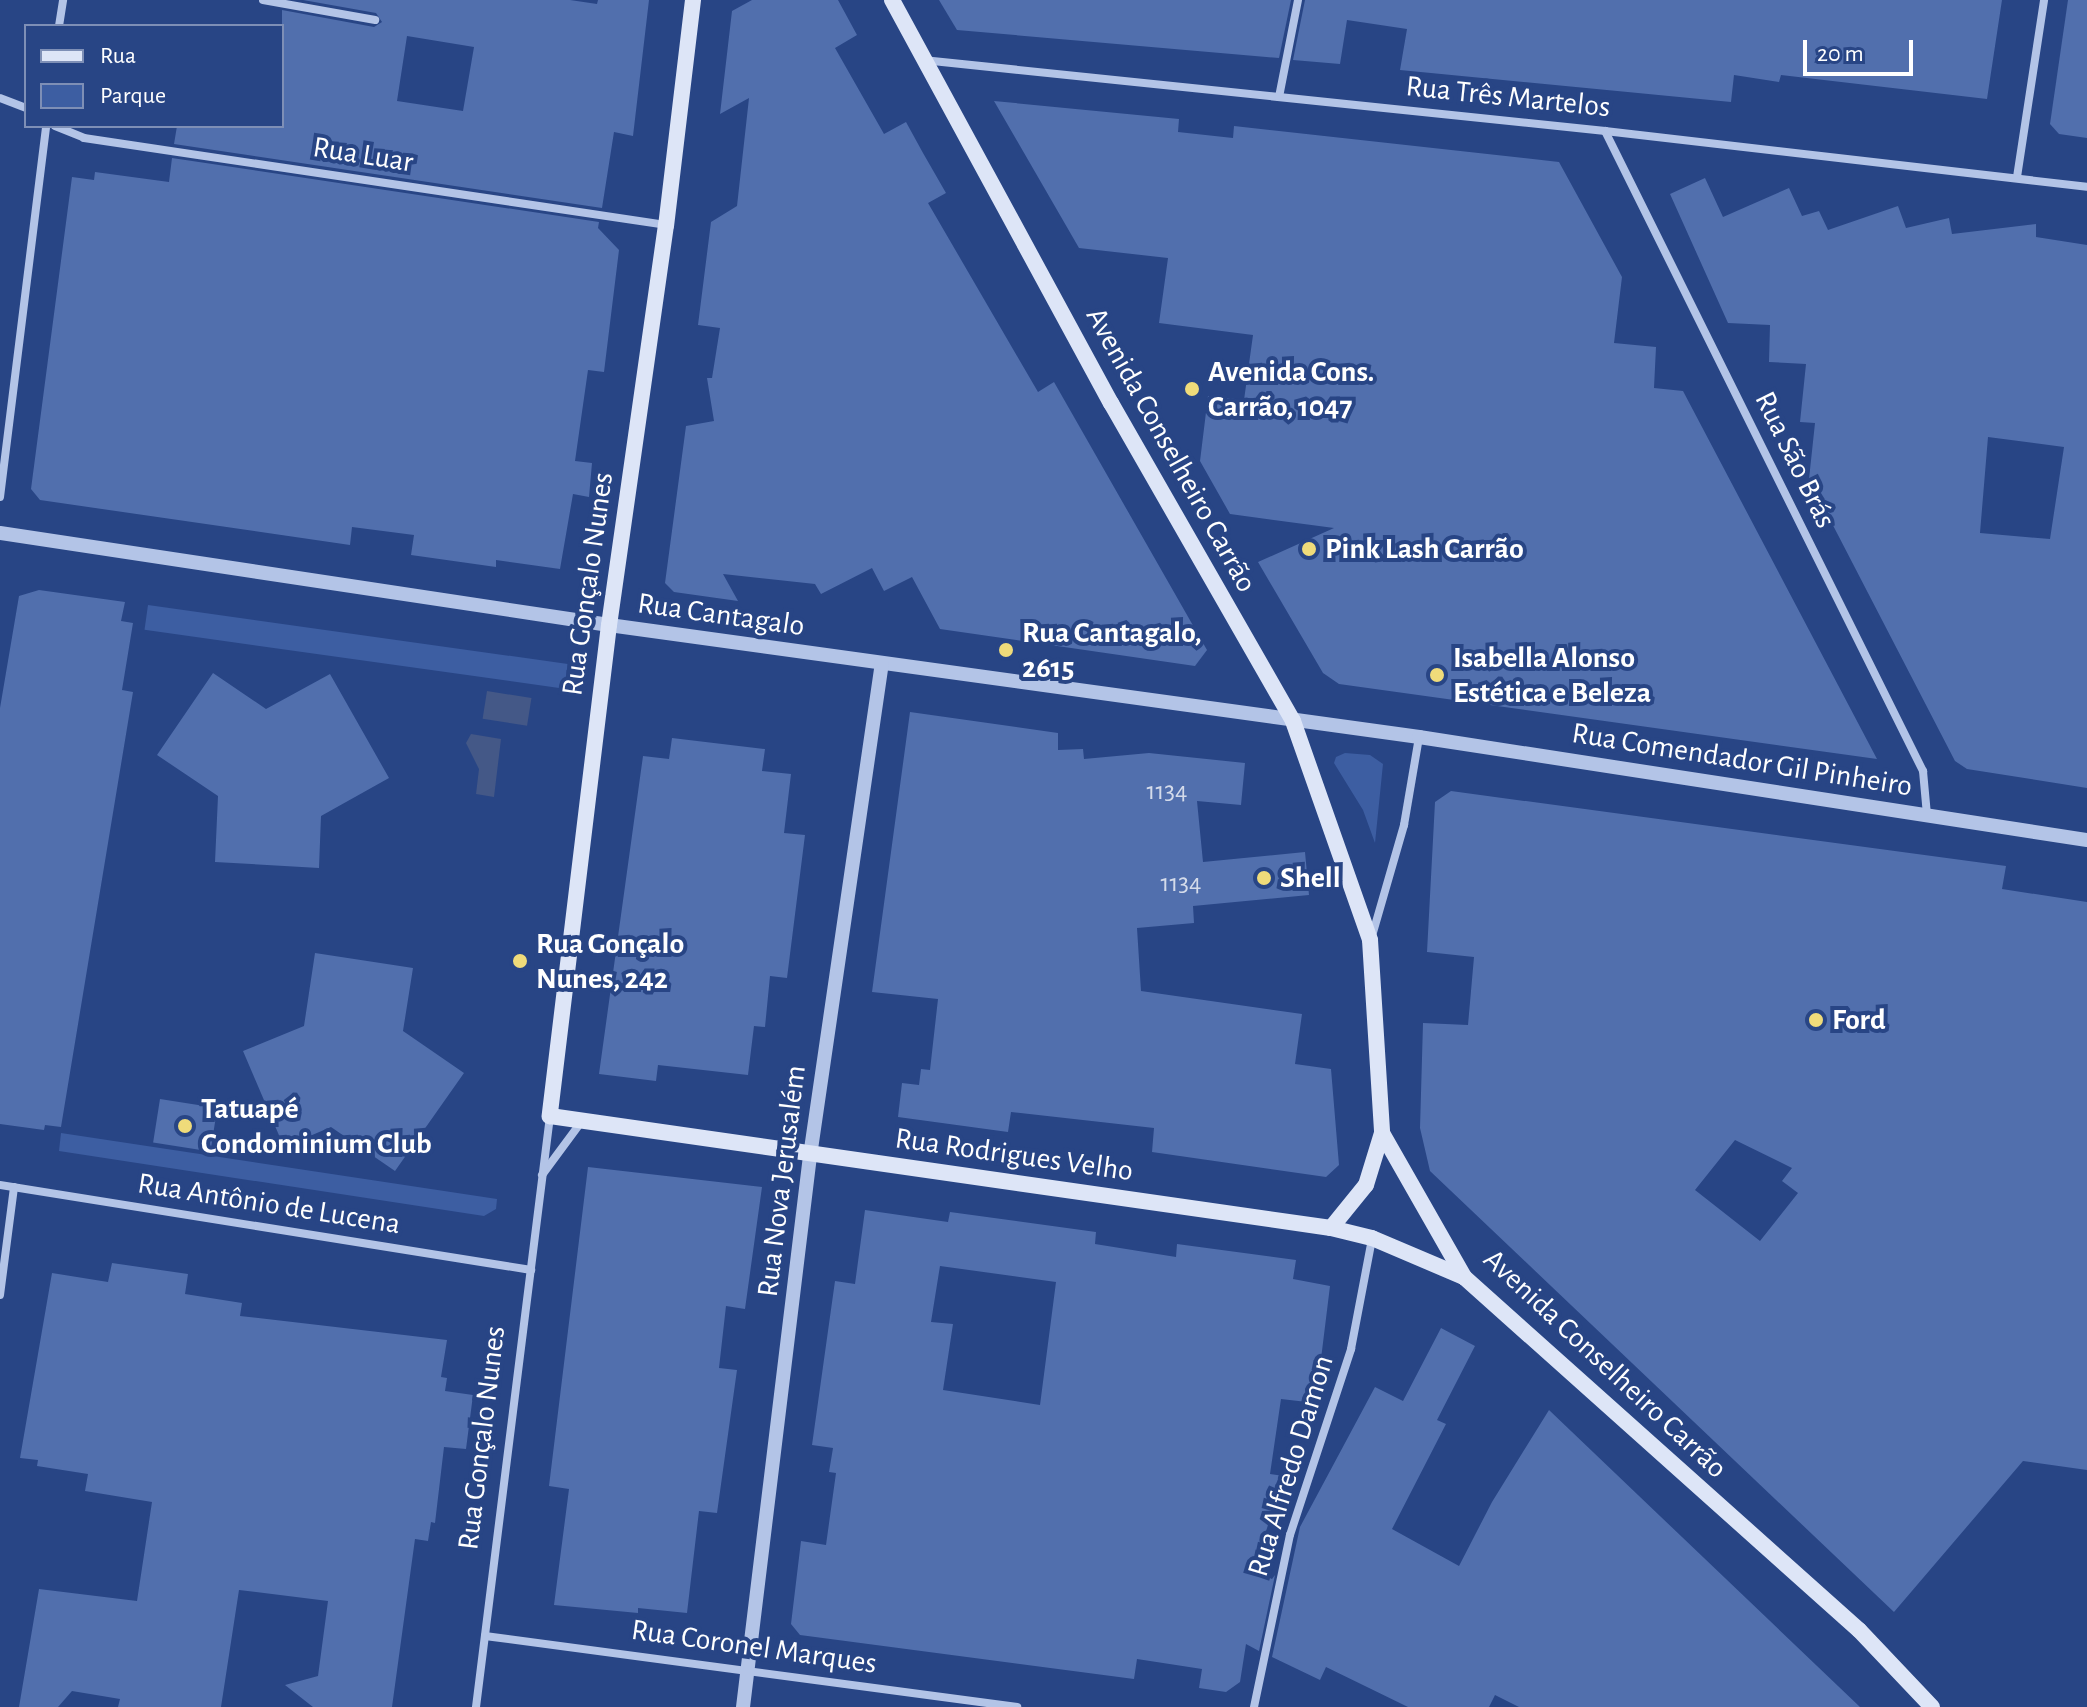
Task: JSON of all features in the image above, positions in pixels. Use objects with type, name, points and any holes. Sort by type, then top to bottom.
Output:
[{"type":"main road","name":"Rua Gonçalo Nunes","points":[[550,1116],[609,625],[666,225],[693,0]]},
{"type":"main road","name":"Avenida Conselheiro Carrão","points":[[892,0],[1111,403],[1293,721],[1370,940],[1382,1133],[1464,1277],[1859,1630],[1932,1707]]},
{"type":"main road","name":"Rua Rodrigues Velho","points":[[550,1116],[810,1156],[1331,1228],[1372,1238],[1464,1277]]},
{"type":"main road","points":[[1331,1228],[1366,1185],[1382,1133]]},
{"type":"street","points":[[59,24],[63,0]]},
{"type":"street","points":[[263,0],[375,20]]},
{"type":"street","points":[[1279,97],[1298,0]]},
{"type":"street","points":[[2017,177],[2044,0]]},
{"type":"street","name":"Rua Três Martelos","points":[[922,60],[1605,131],[2087,187]]},
{"type":"street","points":[[0,98],[24,107]]},
{"type":"street","points":[[0,497],[46,128]]},
{"type":"street","name":"Rua Luar","points":[[60,128],[84,138],[666,225]]},
{"type":"street","name":"Rua São Brás","points":[[1605,131],[1923,771],[1927,815]]},
{"type":"street","name":"Rua Cantagalo","points":[[0,533],[609,625],[1293,721]]},
{"type":"street","name":"Rua Nova Jerusalém","points":[[743,1707],[810,1156],[882,663]]},
{"type":"street","name":"Rua Comendador Gil Pinheiro","points":[[1293,721],[1419,737],[2087,840]]},
{"type":"street","name":"Avenida Conselheiro Carrão","points":[[1370,940],[1404,825],[1419,737]]},
{"type":"street","name":"Rua Gonçalo Nunes","points":[[476,1707],[550,1116]]},
{"type":"street","name":"Rua Gonçalo Nunes","points":[[542,1175],[582,1121]]},
{"type":"street","name":"Rua Antônio de Lucena","points":[[0,1185],[531,1270]]},
{"type":"street","points":[[0,1295],[14,1187]]},
{"type":"street","name":"Rua Alfredo Damon","points":[[1254,1707],[1290,1535],[1351,1349],[1372,1238]]},
{"type":"street","name":"Rua Coronel Marques","points":[[485,1636],[1017,1707]]},
{"type":"green space","points":[[148,605],[568,664],[564,689],[145,630]]},
{"type":"green space","points":[[1345,753],[1370,755],[1383,764],[1375,843],[1363,810],[1334,763],[1336,757]]},
{"type":"green space","points":[[61,1133],[497,1199],[496,1209],[484,1216],[59,1151]]},
{"type":"shaded area","points":[[487,691],[531,698],[527,726],[483,719]]},
{"type":"shaded area","points":[[471,734],[501,739],[494,797],[476,794],[479,769],[466,743]]},
{"type":"building","points":[[303,0],[570,0],[597,4],[598,0],[649,0],[633,136],[614,132],[602,208],[174,144],[177,128],[284,128],[282,10],[374,27],[382,22],[376,13]],"holes":[[[407,36],[474,47],[463,111],[397,101]]]},
{"type":"building","points":[[752,0],[838,0],[857,35],[835,48],[884,134],[906,122],[946,193],[928,203],[1038,392],[1054,382],[1207,650],[1195,666],[940,629],[912,577],[884,591],[872,568],[821,594],[815,584],[723,574],[738,601],[674,592],[665,583],[686,426],[714,421],[707,378],[712,378],[720,328],[698,325],[711,222],[737,206],[749,98],[720,114],[732,11]]},
{"type":"building","points":[[939,0],[1291,0],[1279,58],[957,30]]},
{"type":"building","points":[[1305,0],[2002,0],[1987,99],[1781,75],[1779,82],[1734,75],[1731,102],[1400,70],[1407,29],[1347,20],[1340,64],[1293,60]]},
{"type":"building","points":[[2068,0],[2087,0],[2087,138],[2059,134],[2050,124]]},
{"type":"building","points":[[994,101],[1179,119],[1178,132],[1233,138],[1234,126],[1559,162],[1622,277],[1614,343],[1656,347],[1654,388],[1683,391],[1877,759],[1339,684],[1323,673],[1258,562],[1334,528],[1230,514],[1200,461],[1208,396],[1244,400],[1253,335],[1159,323],[1168,258],[1079,248]]},
{"type":"building","points":[[172,158],[599,222],[598,228],[619,250],[604,372],[588,370],[575,461],[592,463],[589,497],[573,494],[560,569],[496,560],[496,567],[411,555],[414,535],[352,527],[350,545],[40,500],[31,489],[72,177],[94,180],[95,172],[169,182]]},
{"type":"building","points":[[1705,178],[1723,217],[1789,188],[1802,216],[1819,211],[1828,230],[1898,206],[1906,228],[1949,218],[1952,234],[2036,224],[2036,237],[2087,245],[2087,788],[1967,769],[1955,761],[1809,479],[1815,423],[1800,422],[1806,364],[1769,362],[1770,325],[1728,323],[1670,194]],"holes":[[[1988,437],[2064,447],[2050,539],[1980,533]]]},
{"type":"building","points":[[39,590],[125,602],[121,621],[133,623],[122,690],[133,692],[61,1127],[45,1125],[44,1130],[0,1124],[0,708],[19,596]]},
{"type":"building","points":[[213,673],[266,709],[330,674],[389,778],[321,816],[319,868],[215,862],[218,796],[157,755]]},
{"type":"building","points":[[910,712],[1058,733],[1058,750],[1083,749],[1084,759],[1149,753],[1245,763],[1241,805],[1197,801],[1203,862],[1305,852],[1309,895],[1193,906],[1194,923],[1137,928],[1141,991],[1302,1014],[1295,1064],[1331,1069],[1339,1165],[1326,1177],[1152,1152],[1154,1128],[1011,1112],[1008,1132],[898,1117],[902,1083],[919,1085],[921,1069],[930,1070],[938,999],[872,992]]},
{"type":"building","points":[[672,738],[765,749],[762,771],[791,774],[784,833],[805,835],[787,978],[770,976],[765,1027],[754,1026],[748,1075],[658,1065],[656,1081],[599,1074],[643,756],[669,759]]},
{"type":"building","points":[[1451,791],[2006,866],[2002,889],[2087,902],[2087,1470],[2023,1461],[1894,1612],[1430,1171],[1420,1128],[1423,1023],[1468,1025],[1474,957],[1427,952],[1435,802]],"holes":[[[1735,1140],[1792,1168],[1782,1181],[1798,1193],[1760,1241],[1695,1190]]]},
{"type":"building","points":[[315,953],[413,968],[403,1031],[464,1073],[395,1171],[331,1127],[284,1147],[243,1051],[304,1026]]},
{"type":"building","name":"Tatuapé Condominium Club","points":[[160,1099],[217,1108],[210,1152],[153,1142]]},
{"type":"building","points":[[588,1167],[762,1187],[745,1309],[726,1306],[719,1368],[737,1370],[717,1513],[699,1511],[687,1613],[638,1608],[638,1613],[554,1605],[569,1489],[549,1486]]},
{"type":"building","points":[[865,1210],[948,1222],[950,1212],[1096,1232],[1095,1244],[1176,1257],[1177,1244],[1296,1260],[1293,1279],[1330,1286],[1321,1359],[1307,1402],[1281,1399],[1270,1474],[1284,1476],[1253,1571],[1272,1579],[1275,1575],[1259,1651],[1246,1644],[1240,1682],[1226,1692],[1199,1688],[1202,1669],[1137,1659],[1134,1679],[800,1635],[791,1624],[801,1541],[826,1545],[836,1473],[829,1472],[833,1448],[812,1445],[835,1281],[855,1284]],"holes":[[[940,1266],[1056,1282],[1040,1405],[943,1390],[953,1324],[931,1322]]]},
{"type":"building","points":[[112,1263],[188,1274],[185,1294],[242,1303],[240,1316],[447,1340],[441,1377],[447,1378],[445,1391],[473,1395],[466,1449],[444,1447],[435,1523],[431,1522],[428,1541],[415,1539],[392,1707],[313,1707],[285,1685],[318,1676],[328,1601],[239,1590],[221,1707],[118,1707],[120,1699],[72,1691],[58,1707],[19,1707],[39,1589],[137,1601],[152,1502],[85,1491],[88,1474],[37,1466],[38,1460],[20,1458],[52,1273],[108,1282]]},
{"type":"building","points":[[1441,1328],[1475,1346],[1437,1420],[1446,1424],[1392,1529],[1459,1566],[1492,1502],[1549,1410],[1860,1707],[1519,1707],[1495,1695],[1489,1707],[1408,1707],[1326,1667],[1320,1680],[1272,1657],[1300,1527],[1375,1387],[1403,1401]]},
{"type":"place","name":"Avenida Cons. Carrão, 1047","points":[[1192,389]]},
{"type":"place","name":"Pink Lash Carrão","points":[[1309,549]]},
{"type":"place","name":"Rua Cantagalo, 2615","points":[[1006,650]]},
{"type":"place","name":"Isabella Alonso Estética e Beleza","points":[[1437,675]]},
{"type":"place","name":"Shell","points":[[1264,878]]},
{"type":"place","name":"Rua Gonçalo Nunes, 242","points":[[520,961]]},
{"type":"place","name":"Ford","points":[[1816,1020]]},
{"type":"place","name":"Tatuapé Condominium Club","points":[[185,1126]]}]
